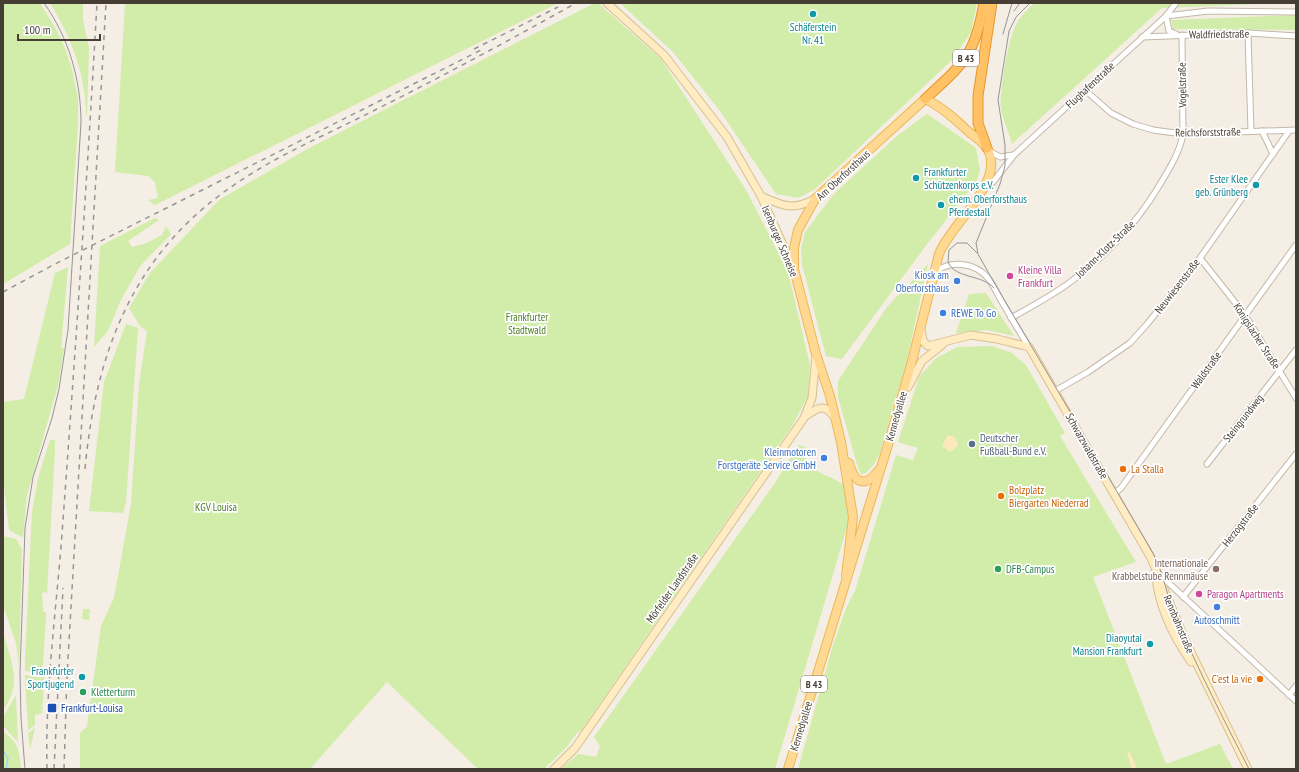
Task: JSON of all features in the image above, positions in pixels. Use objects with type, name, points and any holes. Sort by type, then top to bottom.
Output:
[{"type":"highway","name":"B 43","points":[[925,99],[960,67],[972,49],[979,30],[984,3]]},
{"type":"highway","name":"B 43","points":[[987,148],[978,123],[978,96],[992,3]]},
{"type":"main road","name":"Isenburger Schneise","points":[[607,3],[664,55],[727,137],[761,196],[794,269],[816,354],[836,418],[853,517],[846,576]]},
{"type":"main road","points":[[925,99],[939,107],[987,148]]},
{"type":"main road","name":"Am Oberforsthaus","points":[[794,269],[794,248],[798,230],[816,199],[925,99]]},
{"type":"main road","name":"Kennedyallee","points":[[788,769],[846,576],[881,467],[921,329],[934,272],[945,240],[984,188],[990,173],[987,148]]},
{"type":"main road","points":[[761,196],[783,206],[793,207],[803,206],[816,199]]},
{"type":"main road","points":[[921,329],[923,340],[927,345],[947,342],[966,336],[980,335],[1029,347]]},
{"type":"main road","points":[[901,397],[906,394],[911,379],[922,361],[947,342]]},
{"type":"main road","name":"Schwarzwaldstraße","points":[[1029,347],[1144,546]]},
{"type":"main road","name":"Mörfelder Landstraße","points":[[554,769],[575,748],[804,418],[812,398],[816,354]]},
{"type":"main road","name":"Mörfelder Landstraße","points":[[804,418],[820,407],[829,411],[836,418]]},
{"type":"main road","points":[[839,436],[855,478],[862,481],[868,481],[881,467]]},
{"type":"main road","name":"Rennbahnstraße","points":[[1144,546],[1202,677],[1248,769]]},
{"type":"street","name":"Flughafenstraße","points":[[984,188],[993,182],[1014,155],[1166,16],[1176,3]]},
{"type":"street","points":[[1180,35],[1169,31],[1166,16],[1208,11],[1296,12]]},
{"type":"street","points":[[1248,33],[1251,131]]},
{"type":"street","name":"Waldfriedstraße","points":[[1142,37],[1248,33],[1296,36]]},
{"type":"street","name":"Vogelstraße","points":[[1180,35],[1183,134]]},
{"type":"street","name":"Reichsforststraße","points":[[1085,90],[1111,112],[1132,124],[1153,130],[1183,134],[1296,130]]},
{"type":"street","name":"Neuwiesenstraße","points":[[1055,391],[1088,372],[1130,343],[1152,319],[1200,258],[1289,130]]},
{"type":"street","points":[[1262,131],[1273,154]]},
{"type":"street","name":"Johann-Klotz-Straße","points":[[1012,318],[1070,283],[1122,235],[1151,200],[1170,168],[1181,145],[1183,134]]},
{"type":"street","points":[[987,148],[1000,157],[1014,155]]},
{"type":"street","name":"Waldstraße","points":[[1115,494],[1126,481],[1296,246]]},
{"type":"street","name":"Königslacher Straße","points":[[1200,258],[1245,315],[1296,398]]},
{"type":"street","name":"Schwarzwaldstraße","points":[[934,272],[950,264],[961,264],[981,272],[990,282],[1029,347]]},
{"type":"street","name":"Steingrundweg","points":[[1207,464],[1296,350]]},
{"type":"street","name":"Herzogstraße","points":[[1183,597],[1296,454]]},
{"type":"street","points":[[1156,571],[1296,701]]},
{"type":"street","points":[[1289,695],[1296,686]]},
{"type":"green space","points":[[3,3],[40,3],[56,29],[65,48],[72,69],[78,99],[78,124],[70,244],[3,284]]},
{"type":"green space","points":[[50,3],[83,3],[83,20],[89,48],[87,115],[83,85],[76,57],[58,16]]},
{"type":"green space","points":[[125,3],[558,3],[155,205],[148,200],[158,198],[155,182],[148,176],[115,172]]},
{"type":"green space","name":"Frankfurter Stadtwald","points":[[595,3],[598,3],[661,59],[746,190],[788,272],[810,365],[808,396],[792,426],[581,731],[577,733],[566,748],[544,769],[478,769],[387,682],[310,769],[80,769],[80,733],[87,726],[101,626],[114,598],[131,504],[139,384],[147,331],[140,326],[129,308],[150,273],[219,200],[309,148]]},
{"type":"green space","points":[[620,3],[977,3],[971,32],[953,59],[814,190],[798,198],[776,194],[720,111],[673,52]]},
{"type":"green space","points":[[1035,3],[1283,3],[1162,8],[1012,144],[1001,109],[1001,91],[1012,34],[1019,20]]},
{"type":"green space","points":[[1296,15],[1296,30],[1173,29],[1171,20]]},
{"type":"green space","points":[[927,114],[976,148],[980,171],[976,182],[927,244],[842,359],[826,356],[802,265],[801,249],[805,232],[834,194],[898,135]]},
{"type":"green space","points":[[155,218],[159,220],[128,241],[132,247],[147,243],[162,235],[166,226],[171,234],[140,266],[120,302],[108,331],[94,347],[100,246]]},
{"type":"green space","points":[[928,264],[906,364],[880,452],[875,463],[866,473],[861,474],[838,397],[838,381],[887,307]]},
{"type":"green space","points":[[68,267],[61,348],[64,348],[58,385],[27,495],[23,538],[9,530],[3,478],[3,402],[24,399],[55,273]]},
{"type":"green space","points":[[986,293],[1014,336],[987,330],[956,333],[969,294]]},
{"type":"green space","points":[[126,324],[138,328],[126,502],[123,513],[89,511],[104,382]]},
{"type":"green space","name":"DFB-Campus","points":[[992,346],[1012,353],[1026,365],[1065,433],[1060,436],[1136,562],[1093,577],[1166,764],[1220,744],[1233,769],[798,769],[833,645],[847,606],[855,591],[896,455],[913,460],[918,448],[898,442],[919,377],[935,359],[957,347]]},
{"type":"green space","points":[[50,440],[55,440],[55,450],[47,593],[42,592],[43,612],[46,612],[46,615],[43,665],[37,672],[25,671],[32,512],[38,478]]},
{"type":"green space","points":[[798,445],[810,449],[805,458],[818,472],[844,485],[850,517],[775,769],[561,769],[578,754],[596,757],[600,746],[594,737],[775,483]]},
{"type":"green space","points":[[3,536],[16,539],[22,549],[19,667],[16,643],[3,605]]},
{"type":"green space","points":[[83,609],[90,609],[89,620],[82,619]]},
{"type":"green space","points":[[3,633],[12,663],[14,682],[13,691],[3,710]]},
{"type":"green space","points":[[45,668],[42,713],[35,715],[35,725],[28,730],[25,675],[42,678]]},
{"type":"green space","points":[[16,695],[18,742],[3,726],[3,717]]},
{"type":"green space","points":[[35,728],[30,749],[28,733]]},
{"type":"green space","points":[[3,731],[17,747],[20,756],[21,769],[3,769]]},
{"type":"sand","points":[[948,435],[955,437],[958,446],[950,452],[942,446]]},
{"type":"sand","points":[[1130,752],[1137,769],[1132,769],[1127,753]]},
{"type":"waterway","points":[[3,750],[8,759],[6,769]]},
{"type":"tram line","points":[[25,769],[21,718],[20,672],[25,528],[33,477],[52,418],[59,389],[68,330],[81,123],[79,91],[72,60],[60,30],[44,3]]},
{"type":"tram line","points":[[1003,34],[1012,3]]},
{"type":"tram line","points":[[1014,11],[1020,3]]},
{"type":"tram line","points":[[1030,3],[1016,17],[1009,31],[998,100],[1005,145],[1005,166],[1000,184],[976,243],[978,254],[1153,553],[1185,638],[1249,769]]},
{"type":"tram line","points":[[977,253],[967,243],[957,243],[949,250],[948,262],[956,271],[983,280],[994,288]]},
{"type":"railway","points":[[47,769],[49,681],[72,401],[97,3]]},
{"type":"railway","points":[[64,769],[67,676],[106,3]]},
{"type":"railway","points":[[85,469],[99,383],[111,343],[127,306],[148,270],[173,238],[204,208],[240,181],[272,161],[426,84],[576,3]]},
{"type":"railway","points":[[474,49],[558,7]]},
{"type":"railway","points":[[3,292],[55,264],[481,50]]},
{"type":"railway","points":[[54,769],[63,588]]},
{"type":"place","name":"Schäferstein Nr. 41","points":[[813,14]]},
{"type":"place","name":"Frankfurter Schützenkorps e.V.","points":[[916,178]]},
{"type":"place","name":"Ester Klee geb. Grünberg","points":[[1256,185]]},
{"type":"place","name":"ehem. Oberforsthaus Pferdestall","points":[[941,205]]},
{"type":"place","name":"Kleine Villa Frankfurt","points":[[1010,276]]},
{"type":"place","name":"Kiosk am Oberforsthaus","points":[[957,281]]},
{"type":"place","name":"REWE To Go","points":[[943,313]]},
{"type":"place","name":"Deutscher Fußball-Bund e.V.","points":[[972,444]]},
{"type":"place","name":"Kleinmotoren Forstgeräte Service GmbH","points":[[824,458]]},
{"type":"place","name":"La Stalla","points":[[1123,469]]},
{"type":"place","name":"Bolzplatz Biergarten Niederrad","points":[[1001,496]]},
{"type":"place","name":"DFB-Campus","points":[[998,569]]},
{"type":"place","name":"Internationale Krabbelstube Rennmäuse","points":[[1216,569]]},
{"type":"place","name":"Paragon Apartments","points":[[1199,594]]},
{"type":"place","name":"Autoschmitt","points":[[1217,607]]},
{"type":"place","name":"Diaoyutai Mansion Frankfurt","points":[[1150,644]]},
{"type":"place","name":"Frankfurter Sportjugend","points":[[82,677]]},
{"type":"place","name":"C'est la vie","points":[[1260,679]]},
{"type":"place","name":"Kletterturm","points":[[83,692]]},
{"type":"place","name":"Frankfurt-Louisa","points":[[52,708]]},
{"type":"park label","name":"KGV Louisa","points":[[216,507]]}]
